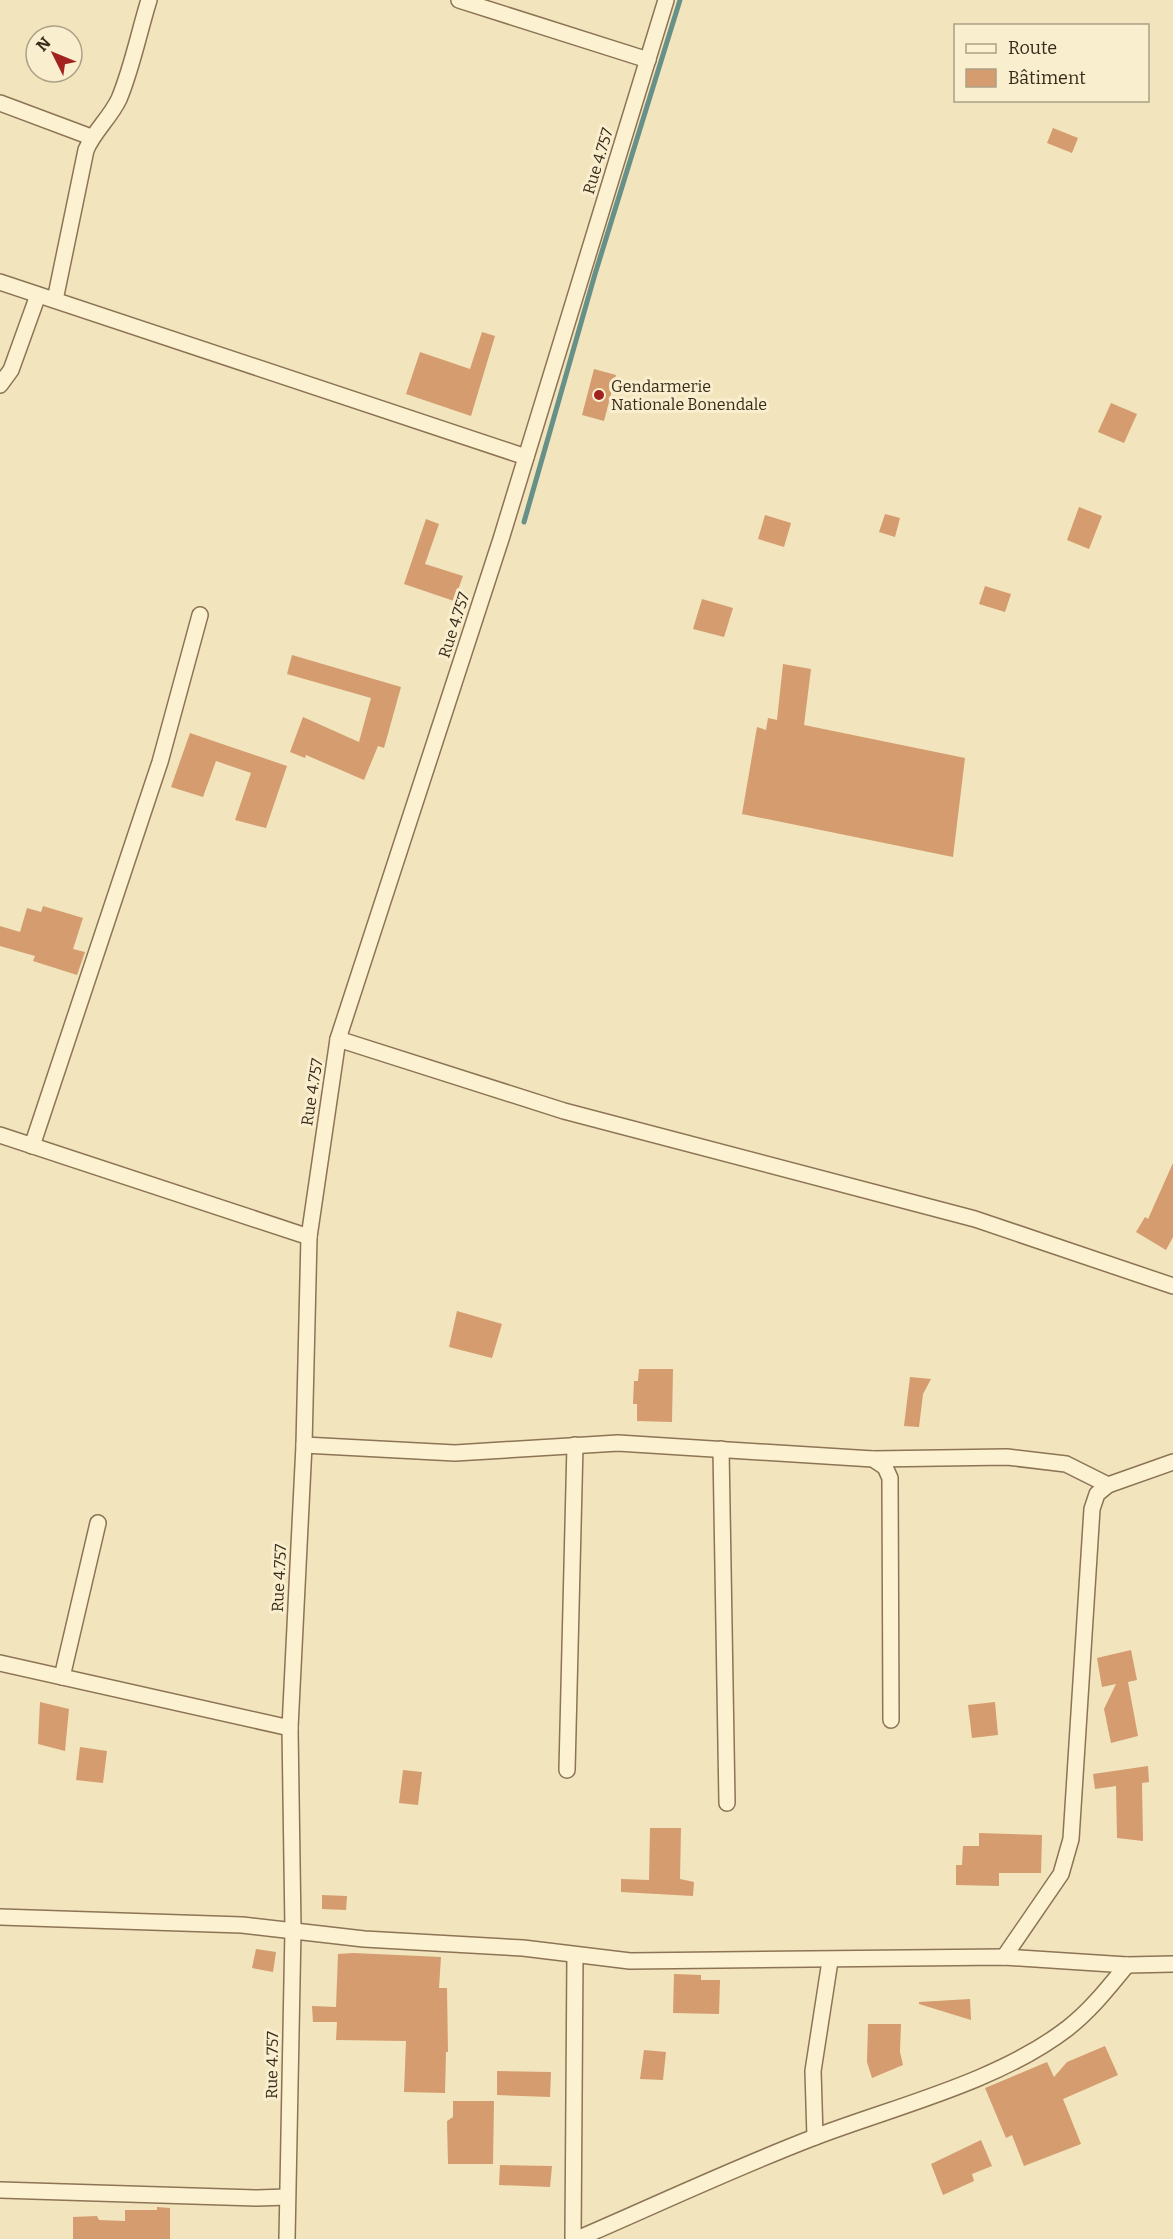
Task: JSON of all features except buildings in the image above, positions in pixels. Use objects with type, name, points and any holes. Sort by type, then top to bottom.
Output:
[{"type":"street","points":[[55,300],[86,150],[92,137],[106,121],[119,98],[148,0]]},
{"type":"street","points":[[459,0],[648,60]]},
{"type":"street","name":"Rue 4.757","points":[[287,2239],[293,1929],[290,1728],[304,1445],[309,1237],[338,1039],[526,457],[666,0]]},
{"type":"street","points":[[0,103],[92,137]]},
{"type":"street","points":[[0,282],[526,457]]},
{"type":"street","points":[[0,385],[11,370],[38,295]]},
{"type":"street","points":[[32,1146],[160,762],[200,615]]},
{"type":"street","points":[[338,1039],[564,1111],[975,1219],[1173,1286]]},
{"type":"street","points":[[0,1135],[309,1237]]},
{"type":"street","points":[[304,1445],[455,1453],[618,1443],[873,1459],[1007,1457],[1066,1464],[1108,1485]]},
{"type":"street","points":[[567,1770],[576,1445]]},
{"type":"street","points":[[721,1449],[727,1803]]},
{"type":"street","points":[[873,1459],[885,1467],[890,1478],[891,1720]]},
{"type":"street","points":[[1004,1957],[1061,1875],[1071,1839],[1092,1509],[1097,1494],[1108,1485],[1173,1462]]},
{"type":"street","points":[[62,1677],[98,1523]]},
{"type":"street","points":[[0,1663],[290,1728]]},
{"type":"street","points":[[0,1917],[242,1924],[364,1939],[523,1948],[630,1961],[830,1961],[1004,1957],[1126,1965],[1173,1964]]},
{"type":"street","points":[[575,1955],[575,2239],[815,2137],[914,2104],[1026,2056],[1068,2028],[1099,1999],[1126,1965]]},
{"type":"street","points":[[815,2137],[813,2071],[830,1961]]},
{"type":"street","points":[[0,2190],[287,2197]]},
{"type":"waterway","points":[[524,522],[595,274],[680,0]]},
{"type":"place","name":"Gendarmerie Nationale Bonendale","points":[[599,395]]}]
